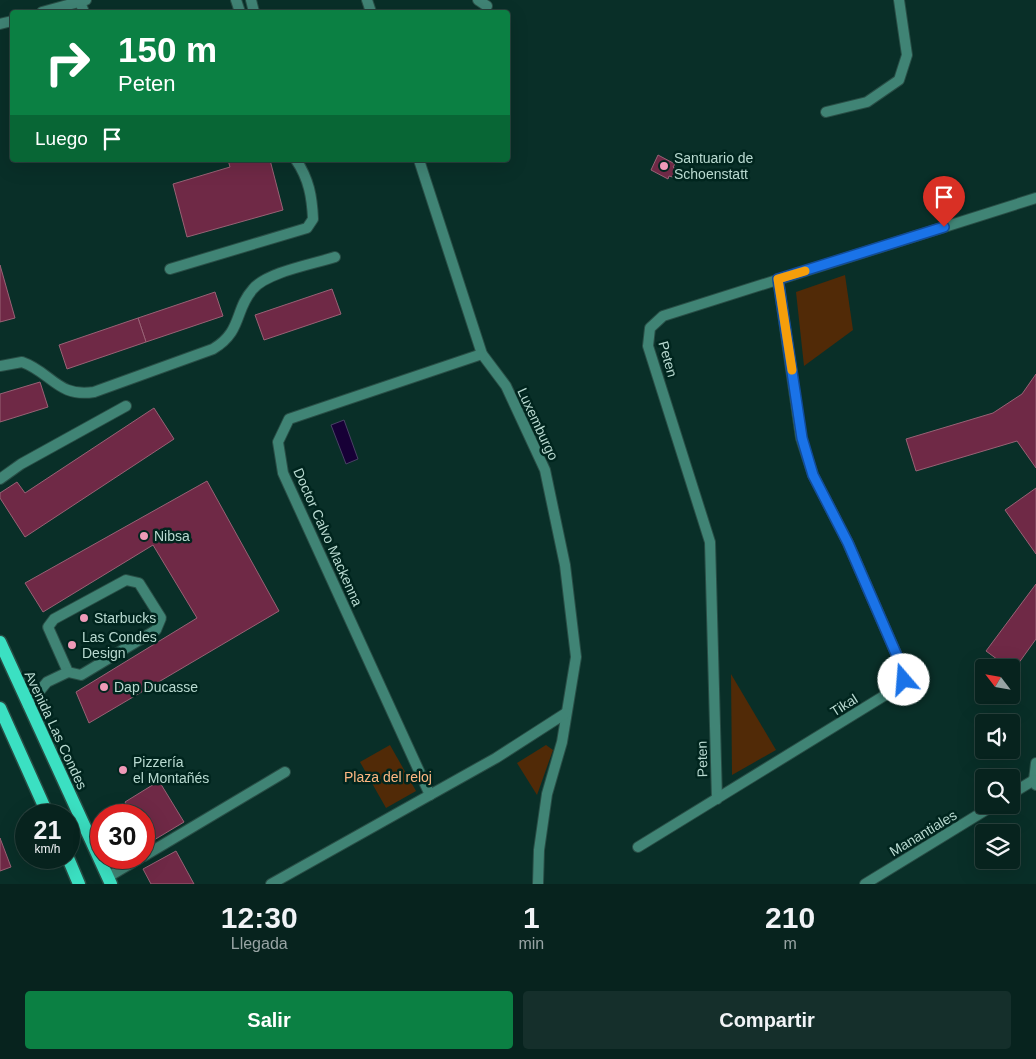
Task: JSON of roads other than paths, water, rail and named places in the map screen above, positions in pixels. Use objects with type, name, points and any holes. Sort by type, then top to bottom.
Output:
[{"type":"main road","name":"Avenida Las Condes","points":[[0,642],[109,880]]},
{"type":"main road","points":[[0,708],[43,804]]},
{"type":"main road","points":[[73,869],[80,884]]},
{"type":"street","points":[[826,112],[867,102],[899,80],[907,55],[899,0]]},
{"type":"street","points":[[47,10],[63,3],[83,1]]},
{"type":"street","points":[[170,269],[306,228],[313,219],[312,196],[308,183],[297,162]]},
{"type":"street","name":"Luxemburgo","points":[[420,162],[482,354],[506,386],[545,470],[565,565],[576,657],[562,742],[547,794],[539,850],[538,884]]},
{"type":"street","name":"Peten","points":[[717,799],[710,542],[648,346],[648,334],[653,323],[663,316],[1036,198]]},
{"type":"street","points":[[0,366],[12,362],[22,362],[66,391],[84,394],[94,392],[213,349],[227,339],[234,331],[249,294],[258,284],[335,257]]},
{"type":"street","name":"Tikal","points":[[638,847],[900,686],[905,676],[848,543],[806,456],[778,279]]},
{"type":"street","name":"Doctor Calvo Mackenna","points":[[430,795],[283,473],[278,442],[289,420],[482,354]]},
{"type":"street","points":[[0,480],[21,464],[126,406]]},
{"type":"street","points":[[28,705],[47,682],[68,672],[81,675],[156,630],[161,618],[139,582],[126,580],[54,619],[48,627],[68,672]]},
{"type":"street","points":[[271,884],[496,758],[566,714]]},
{"type":"street","points":[[1020,790],[1035,782],[1036,763]]},
{"type":"street","points":[[155,849],[285,772]]},
{"type":"street","name":"Manantiales","points":[[865,884],[979,814]]},
{"type":"street","points":[[109,880],[124,869]]},
{"type":"place","name":"Santuario de Schoenstatt","points":[[664,166]]},
{"type":"place","name":"Nibsa","points":[[144,536]]},
{"type":"place","name":"Starbucks","points":[[84,618]]},
{"type":"place","name":"Las Condes Design","points":[[72,645]]},
{"type":"place","name":"Dap Ducasse","points":[[104,687]]},
{"type":"place","name":"Pizzería el Montañés","points":[[123,770]]},
{"type":"park label","name":"Plaza del reloj","points":[[388,777]]}]
